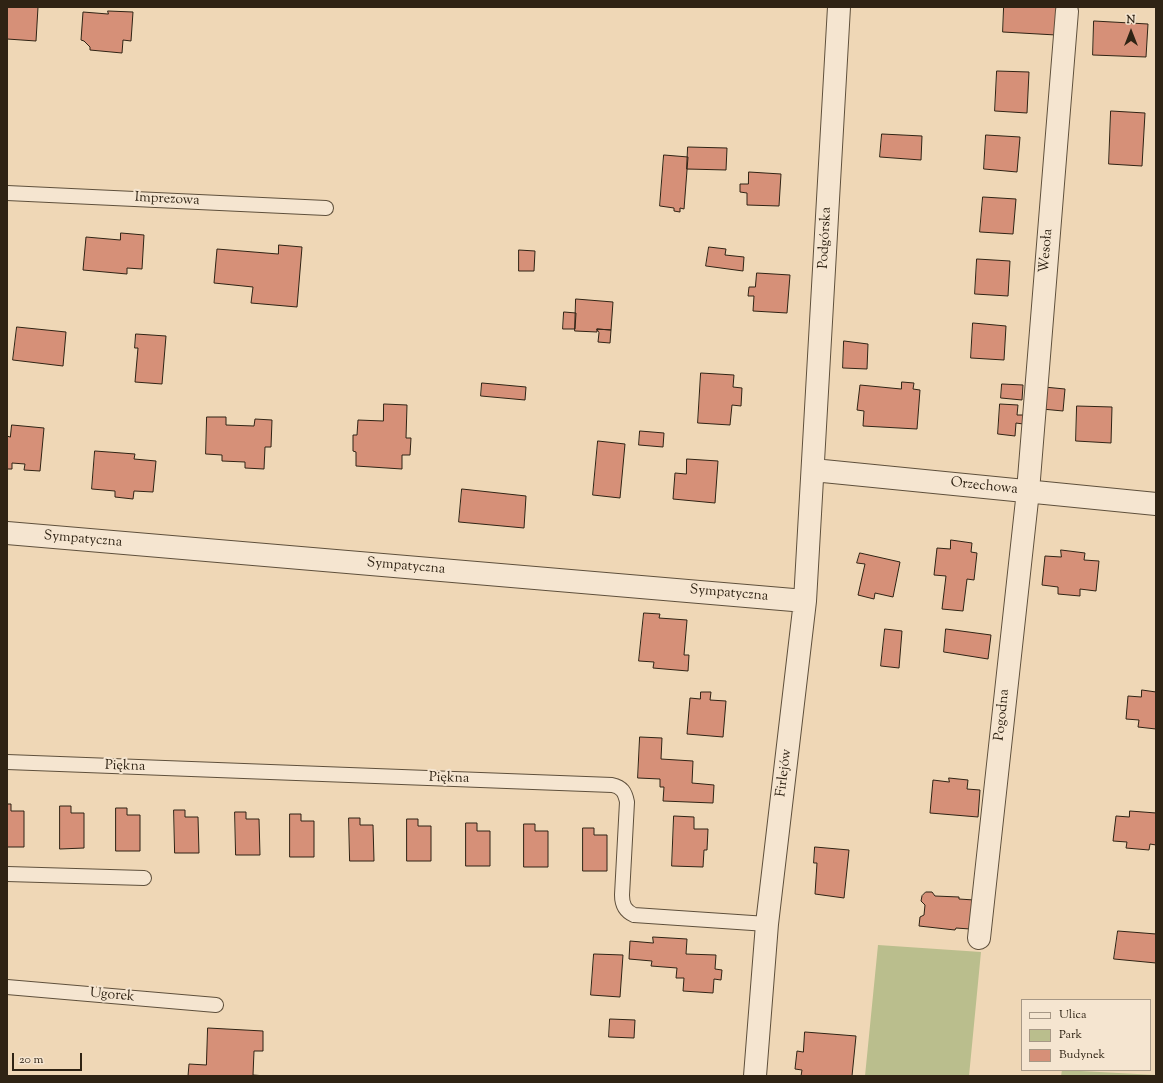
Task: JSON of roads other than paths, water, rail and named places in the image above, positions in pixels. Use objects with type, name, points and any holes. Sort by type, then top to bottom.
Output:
[{"type":"street","name":"Podgórska","points":[[812,470],[839,7]]},
{"type":"street","name":"Wesoła","points":[[1028,491],[1067,12]]},
{"type":"street","name":"Orzechowa","points":[[812,470],[1156,504]]},
{"type":"street","name":"Firlejów","points":[[755,1076],[768,924],[805,601],[812,470]]},
{"type":"street","name":"Pogodna","points":[[978,938],[1028,491]]},
{"type":"street","name":"Sympatyczna","points":[[7,533],[805,601]]},
{"type":"lane","name":"Imprezowa","points":[[7,193],[326,208]]},
{"type":"lane","name":"Piękna","points":[[7,762],[612,785],[620,787],[625,792],[627,802],[622,904],[628,912],[634,915],[768,924]]},
{"type":"lane","points":[[7,874],[144,878]]},
{"type":"lane","name":"Ugorek","points":[[7,986],[216,1005]]}]
